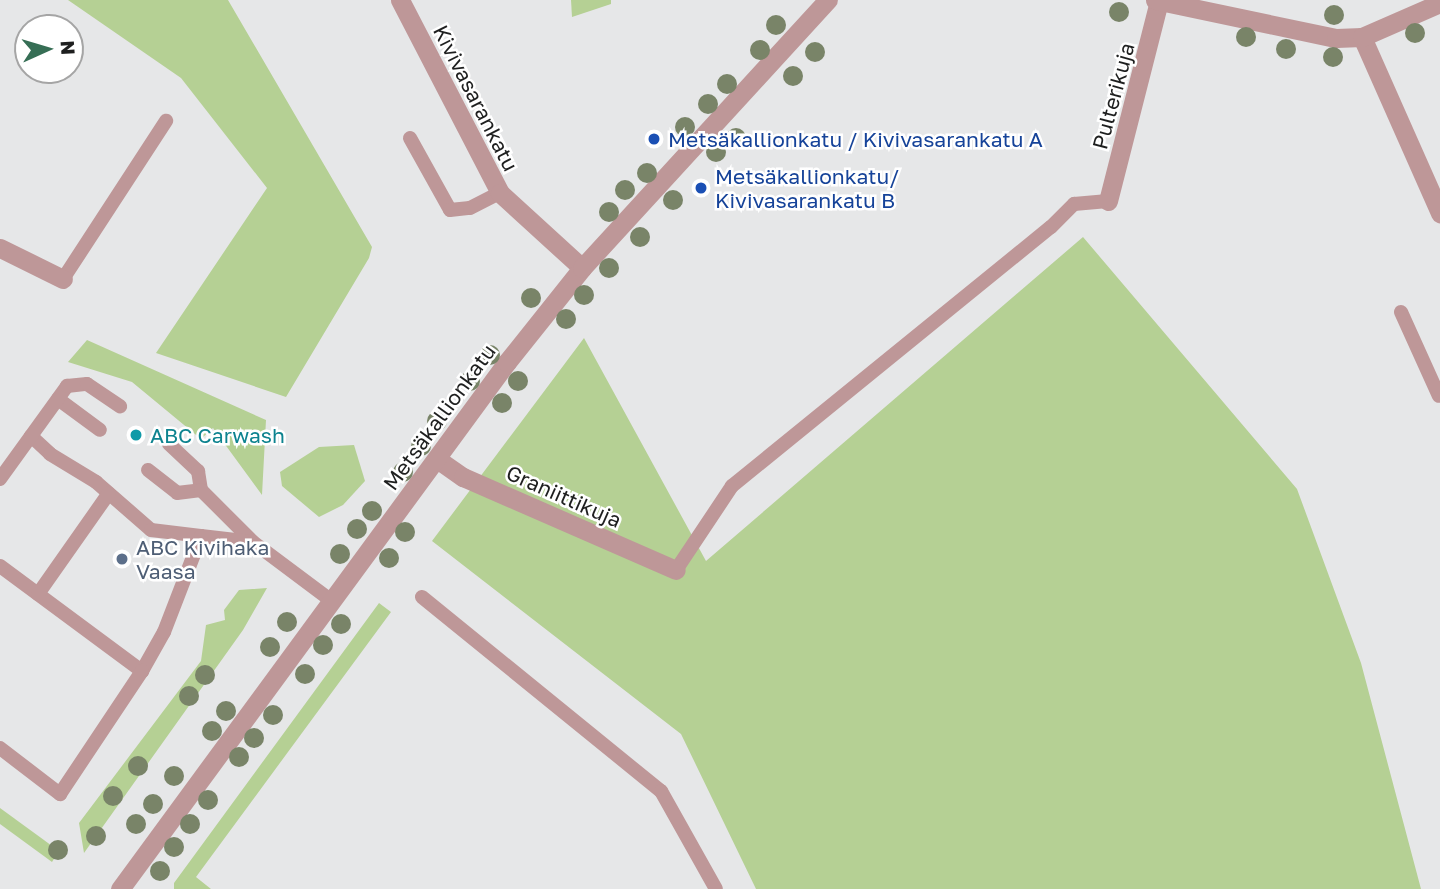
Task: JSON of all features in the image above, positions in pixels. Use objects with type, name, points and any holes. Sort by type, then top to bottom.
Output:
[{"type":"street","name":"Kivivasarankatu","points":[[400,0],[500,193],[582,268]]},
{"type":"street","name":"Metsäkallionkatu","points":[[120,889],[507,362],[582,268],[828,0]]},
{"type":"street","points":[[1157,1],[1336,38],[1362,37],[1440,3]]},
{"type":"street","name":"Pulterikuja","points":[[1108,201],[1157,1]]},
{"type":"street","points":[[1362,37],[1440,213]]},
{"type":"street","points":[[0,248],[63,279]]},
{"type":"street","name":"Graniittikuja","points":[[437,459],[463,477],[676,569]]},
{"type":"lane","points":[[63,279],[166,121]]},
{"type":"lane","points":[[410,138],[450,209],[470,208],[500,193]]},
{"type":"lane","points":[[676,569],[732,486],[1051,227],[1074,204],[1108,201]]},
{"type":"lane","points":[[1401,312],[1439,396]]},
{"type":"lane","points":[[0,479],[67,386],[88,384],[120,406]]},
{"type":"lane","points":[[58,399],[100,430]]},
{"type":"lane","points":[[31,436],[50,454],[109,494],[151,530],[253,542]]},
{"type":"lane","points":[[169,444],[198,471],[201,490],[253,542],[331,601]]},
{"type":"lane","points":[[148,470],[177,493],[201,490]]},
{"type":"lane","points":[[38,594],[109,494]]},
{"type":"lane","points":[[0,748],[60,794],[142,671],[163,632],[201,537]]},
{"type":"lane","points":[[0,566],[142,671]]},
{"type":"lane","points":[[422,597],[661,791],[716,889]]},
{"type":"green space","points":[[68,0],[228,0],[372,247],[369,258],[286,397],[156,353],[267,188],[181,78]]},
{"type":"green space","points":[[571,0],[611,0],[611,4],[572,17]]},
{"type":"green space","points":[[1083,237],[1297,489],[1361,663],[1421,889],[756,889],[681,734],[432,541],[584,338],[706,561]]},
{"type":"green space","points":[[87,340],[266,420],[262,495],[213,428],[201,439],[132,382],[68,362]]},
{"type":"green space","points":[[354,445],[365,481],[343,505],[319,517],[282,486],[280,472],[319,447]]},
{"type":"green space","points":[[267,588],[243,630],[84,853],[79,823],[201,661],[206,625],[225,620],[224,610],[239,590]]},
{"type":"green space","points":[[379,603],[391,612],[196,877],[211,889],[174,889],[174,883]]},
{"type":"green space","points":[[0,808],[59,851],[52,862],[0,824]]},
{"type":"place","name":"Metsäkallionkatu / Kivivasarankatu A","points":[[654,139]]},
{"type":"place","name":"Metsäkallionkatu/ Kivivasarankatu B","points":[[701,188]]},
{"type":"place","name":"ABC Carwash","points":[[136,435]]},
{"type":"place","name":"ABC Kivihaka Vaasa","points":[[122,559]]}]
